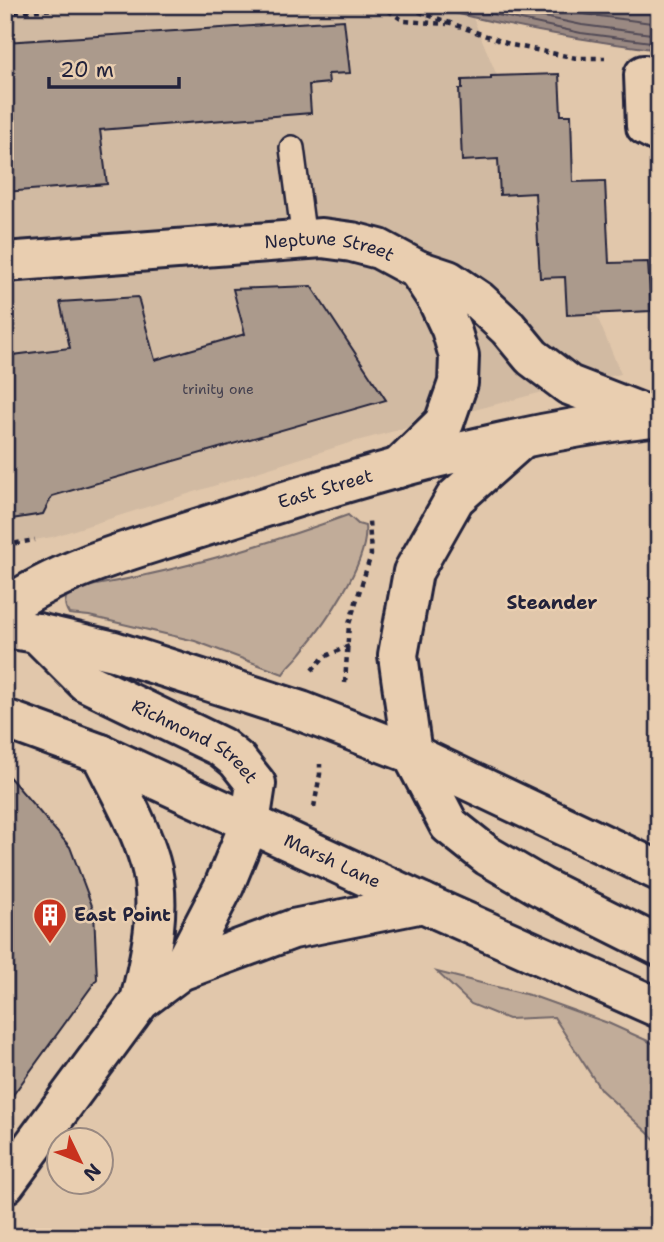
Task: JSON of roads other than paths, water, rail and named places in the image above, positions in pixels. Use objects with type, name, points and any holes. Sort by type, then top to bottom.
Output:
[{"type":"main road","points":[[638,69],[646,126],[659,133]]},
{"type":"main road","name":"Neptune Street","points":[[5,262],[322,238],[379,249],[418,270],[437,299],[451,329],[459,356],[458,383],[444,423],[398,468]]},
{"type":"main road","points":[[418,270],[448,280],[478,301],[508,328],[532,357],[569,385],[657,419]]},
{"type":"main road","name":"East Street","points":[[5,608],[86,565],[328,486],[523,437],[657,419]]},
{"type":"main road","points":[[523,437],[455,498],[413,572],[398,655],[412,754],[449,825],[488,856],[541,887],[659,946]]},
{"type":"main road","points":[[21,631],[114,651],[291,707],[412,754],[659,871]]},
{"type":"main road","name":"Richmond Street","points":[[21,631],[86,682],[221,747],[237,760],[256,784],[250,823],[224,886],[180,971]]},
{"type":"main road","name":"Marsh Lane","points":[[5,719],[101,754],[423,904],[659,1008]]},
{"type":"main road","points":[[101,754],[132,817],[151,864],[155,911],[150,955],[140,1001]]},
{"type":"main road","name":"Richmond Street","points":[[5,1184],[140,1001],[180,971],[293,929],[423,904]]},
{"type":"lane","points":[[292,148],[304,240]]},
{"type":"water","points":[[424,5],[659,5],[659,50],[541,32]]},
{"type":"place","name":"East Point","points":[[50,945]]},
{"type":"district","name":"Steander","points":[[552,602]]}]
